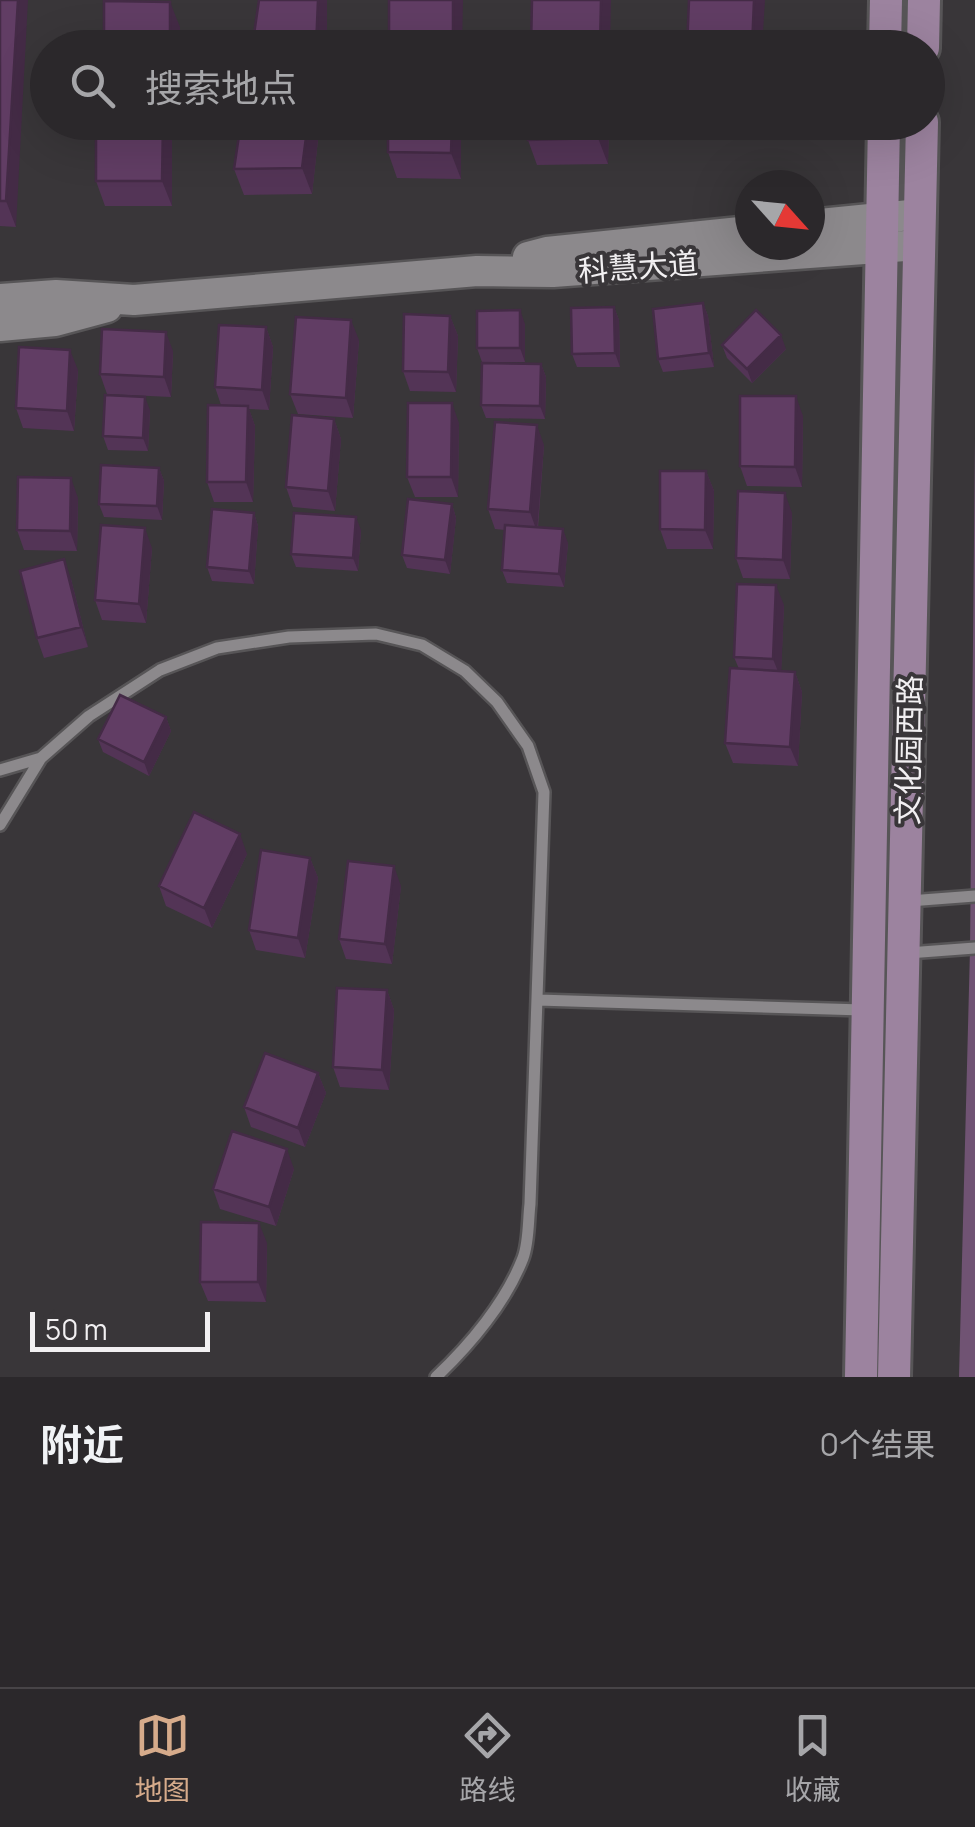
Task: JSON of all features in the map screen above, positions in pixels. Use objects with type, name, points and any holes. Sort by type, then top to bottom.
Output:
[{"type":"main road","points":[[886,0],[886,30]]},
{"type":"main road","points":[[923,30],[924,0]]},
{"type":"main road","name":"文化园西路","points":[[860,1377],[884,140]]},
{"type":"main road","name":"文化园西路","points":[[894,1377],[922,140]]},
{"type":"street","name":"科慧大道","points":[[825,227],[882,233]]},
{"type":"street","name":"科慧大道","points":[[0,299],[56,295],[134,300],[477,270],[553,272],[919,230]]},
{"type":"street","name":"科慧大道","points":[[477,270],[547,252],[735,233]]},
{"type":"street","name":"科慧大道","points":[[0,326],[55,321],[134,300]]},
{"type":"lane","points":[[0,825],[41,758],[89,716],[160,670],[217,648],[288,637],[376,634],[422,645],[465,672],[497,702],[528,746],[544,792],[530,1204],[524,1256],[495,1308],[436,1377]]},
{"type":"lane","points":[[0,770],[41,758]]},
{"type":"lane","points":[[904,901],[975,896]]},
{"type":"lane","points":[[904,953],[975,948]]},
{"type":"lane","points":[[538,1000],[868,1010]]},
{"type":"shaded area","points":[[975,438],[975,1377],[959,1377],[970,949]]},
{"type":"building","points":[[0,0],[18,0],[6,201],[0,201]]},
{"type":"building","points":[[259,0],[318,0],[317,30],[255,30]]},
{"type":"building","points":[[389,0],[453,0],[453,30],[389,30]]},
{"type":"building","points":[[532,0],[601,0],[600,30],[531,30]]},
{"type":"building","points":[[689,0],[754,0],[753,30],[688,30]]},
{"type":"building","points":[[104,1],[170,2],[170,30],[104,30]]},
{"type":"building","points":[[96,140],[163,140],[162,181],[96,181]]},
{"type":"building","points":[[238,140],[306,140],[302,168],[234,169]]},
{"type":"building","points":[[388,140],[451,140],[451,153],[388,152]]},
{"type":"building","points":[[703,303],[709,353],[658,359],[653,309]]},
{"type":"building","points":[[614,307],[615,353],[572,354],[571,308]]},
{"type":"building","points":[[520,310],[520,348],[477,348],[477,311]]},
{"type":"building","points":[[756,310],[781,335],[747,369],[722,345]]},
{"type":"building","points":[[404,314],[450,316],[448,372],[403,371]]},
{"type":"building","points":[[296,317],[351,320],[346,398],[290,394]]},
{"type":"building","points":[[219,325],[266,327],[262,390],[215,387]]},
{"type":"building","points":[[102,329],[166,332],[164,377],[100,374]]},
{"type":"building","points":[[19,347],[70,350],[67,411],[16,408]]},
{"type":"building","points":[[482,363],[541,364],[540,406],[481,405]]},
{"type":"building","points":[[105,395],[145,397],[143,438],[103,436]]},
{"type":"building","points":[[740,396],[796,396],[795,467],[740,466]]},
{"type":"building","points":[[408,403],[452,403],[451,477],[407,477]]},
{"type":"building","points":[[208,405],[248,406],[246,482],[207,482]]},
{"type":"building","points":[[292,415],[334,419],[328,491],[286,487]]},
{"type":"building","points":[[495,422],[537,425],[530,512],[488,509]]},
{"type":"building","points":[[101,465],[159,468],[157,506],[99,504]]},
{"type":"building","points":[[660,471],[706,471],[705,530],[660,529]]},
{"type":"building","points":[[18,477],[71,478],[70,531],[17,530]]},
{"type":"building","points":[[738,491],[785,493],[783,560],[736,558]]},
{"type":"building","points":[[408,499],[452,504],[445,560],[402,555]]},
{"type":"building","points":[[212,509],[254,513],[249,571],[207,567]]},
{"type":"building","points":[[294,513],[356,517],[353,558],[291,554]]},
{"type":"building","points":[[101,525],[145,528],[139,604],[95,600]]},
{"type":"building","points":[[505,525],[563,529],[559,574],[502,570]]},
{"type":"building","points":[[64,559],[81,627],[37,638],[20,571]]},
{"type":"building","points":[[737,584],[776,585],[773,659],[734,657]]},
{"type":"building","points":[[730,668],[795,672],[790,747],[725,743]]},
{"type":"building","points":[[120,695],[166,717],[144,762],[98,739]]},
{"type":"building","points":[[194,812],[240,834],[204,908],[159,886]]},
{"type":"building","points":[[261,850],[310,858],[298,938],[249,930]]},
{"type":"building","points":[[348,861],[394,866],[385,944],[339,939]]},
{"type":"building","points":[[337,988],[387,990],[382,1070],[333,1067]]},
{"type":"building","points":[[265,1053],[318,1073],[298,1128],[244,1107]]},
{"type":"building","points":[[232,1131],[287,1149],[269,1207],[213,1189]]},
{"type":"building","points":[[201,1222],[259,1223],[258,1282],[200,1282]]}]
